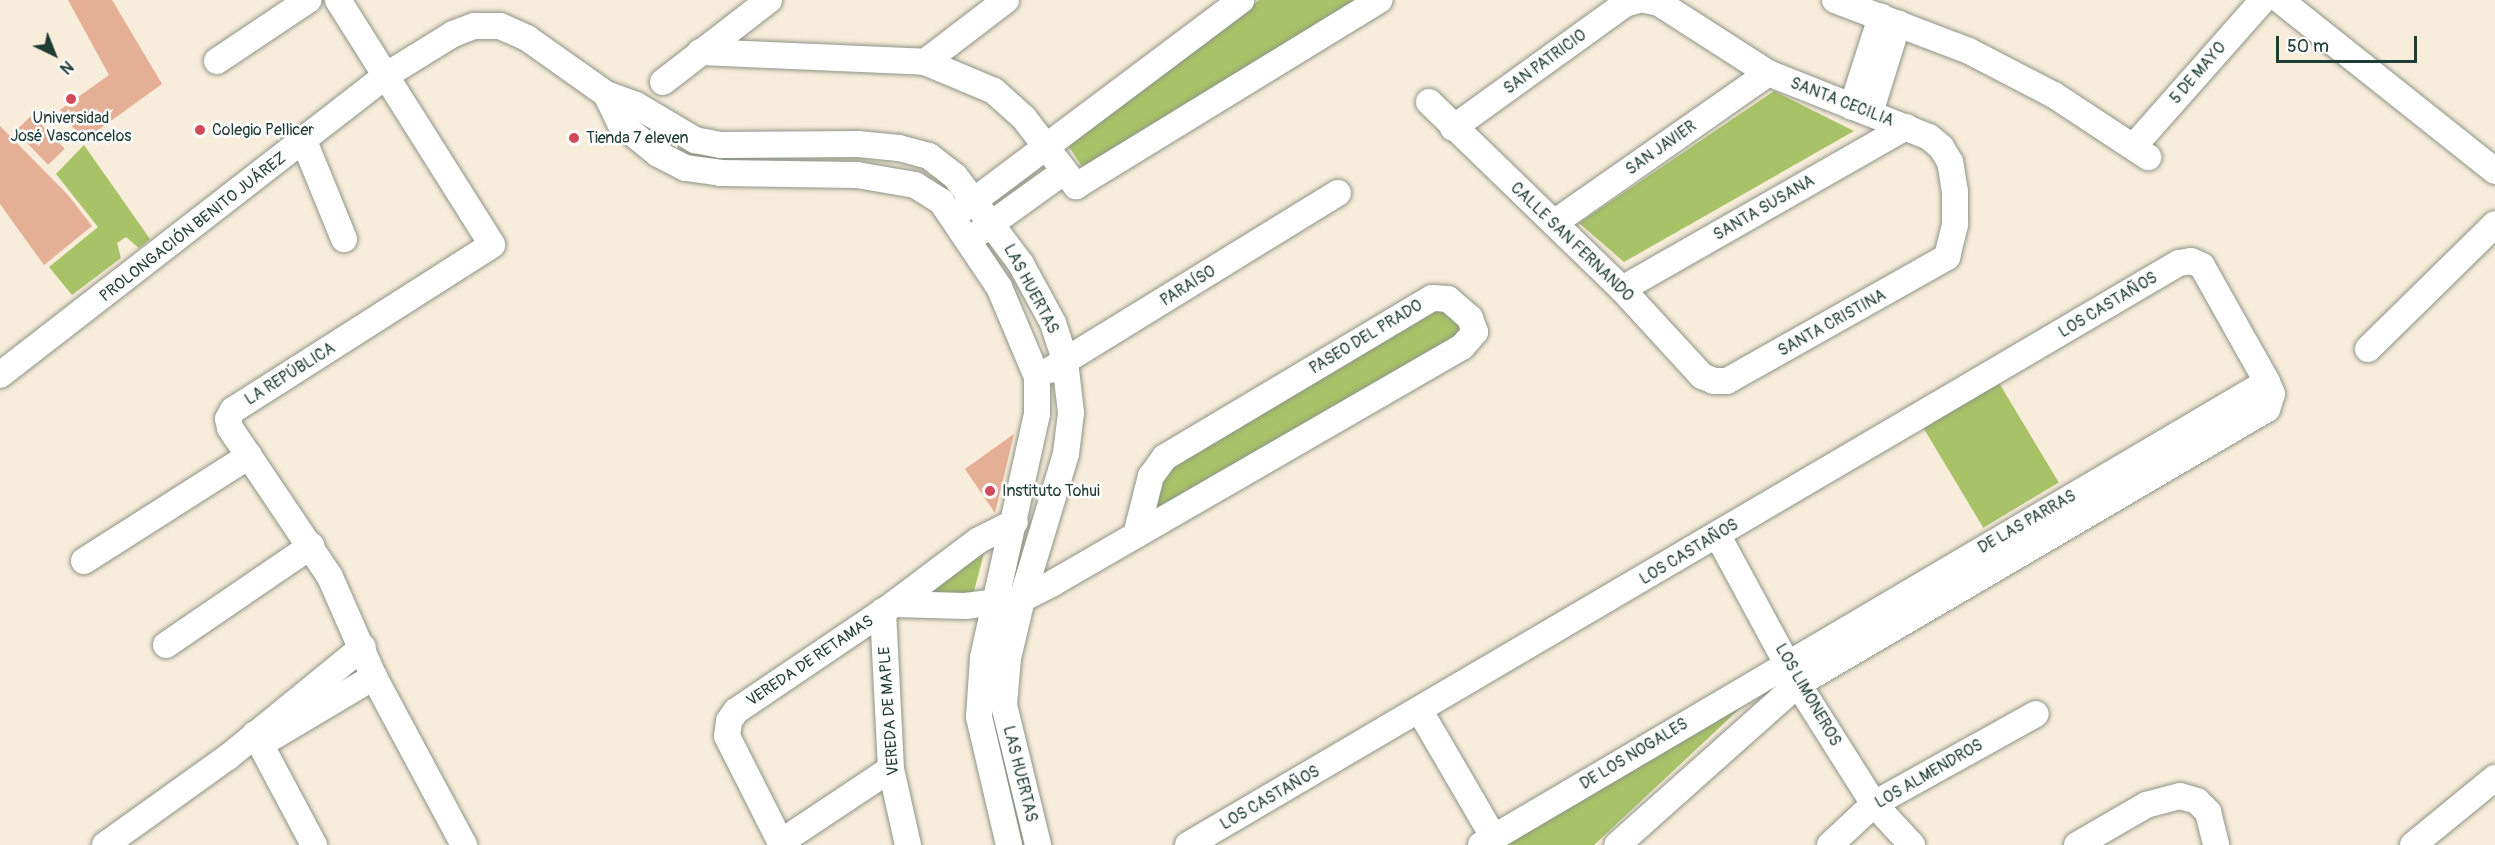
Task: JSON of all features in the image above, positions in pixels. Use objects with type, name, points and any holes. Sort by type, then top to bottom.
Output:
[{"type":"street","points":[[216,61],[308,0]]},
{"type":"street","name":"LA REPÚBLICA","points":[[338,0],[492,245],[233,410],[228,419],[230,428],[311,546],[363,646],[374,677],[464,845]]},
{"type":"street","points":[[663,82],[700,51],[769,0]]},
{"type":"street","points":[[925,62],[1006,0]]},
{"type":"street","points":[[953,217],[1043,146],[1241,0]]},
{"type":"street","points":[[700,51],[925,62],[994,91],[1024,118],[1071,184],[1081,185],[1380,0]]},
{"type":"street","name":"SAN PATRICIO","points":[[1453,128],[1625,4],[1638,0]]},
{"type":"street","name":"SANTA CECILIA","points":[[1645,0],[1659,3],[1768,73],[1906,127],[1929,137],[1941,147],[1950,162],[1955,224],[1947,257]]},
{"type":"street","points":[[1835,0],[1890,20],[1861,110]]},
{"type":"street","name":"5 DE MAYO","points":[[1890,20],[1969,51],[2044,89],[2141,151],[2263,0]]},
{"type":"street","points":[[2280,0],[2495,171]]},
{"type":"street","name":"LAS HUERTAS","points":[[385,76],[453,34],[474,26],[500,26],[527,38],[606,94],[636,105],[695,140],[721,145],[858,144],[899,148],[929,156],[956,176],[993,223],[1053,323],[1065,361],[1071,413],[1066,454],[1022,599],[1008,658],[1004,705],[1038,845]]},
{"type":"street","name":"SAN JAVIER","points":[[1554,223],[1768,73]]},
{"type":"street","name":"PROLONGACIÓN BENITO JUÁREZ","points":[[0,375],[385,76]]},
{"type":"street","name":"LAS HUERTAS","points":[[606,94],[620,123],[658,154],[686,168],[720,173],[892,178],[915,185],[940,201],[969,238],[999,287],[1037,377],[1037,414],[1015,522],[983,658],[979,717],[1009,845]]},
{"type":"street","name":"CALLE SAN FERNANDO","points":[[1429,102],[1453,128],[1622,289],[1702,376],[1714,381]]},
{"type":"street","name":"SANTA SUSANA","points":[[1622,289],[1906,127]]},
{"type":"street","points":[[304,141],[344,239]]},
{"type":"street","points":[[969,238],[1062,173]]},
{"type":"street","name":"PARAÍSO","points":[[1037,377],[1338,193]]},
{"type":"street","points":[[2368,350],[2495,224]]},
{"type":"street","name":"SANTA CRISTINA","points":[[1714,381],[1727,381],[1947,257]]},
{"type":"street","name":"DE LAS PARRAS","points":[[1793,673],[2267,409],[2269,392],[2202,266],[2191,261]]},
{"type":"street","name":"LOS CASTAÑOS","points":[[1188,845],[1420,711],[2169,269],[2191,261]]},
{"type":"street","name":"PASEO DEL PRADO","points":[[994,604],[1022,599],[1136,535],[1462,347],[1475,332],[1470,318],[1448,299],[1432,298],[1165,457],[1151,476],[1136,535]]},
{"type":"street","points":[[84,561],[249,456]]},
{"type":"street","name":"VEREDA DE RETAMAS","points":[[782,843],[727,736],[729,721],[736,711],[889,608],[980,540],[1015,522]]},
{"type":"street","name":"LOS LIMONEROS","points":[[1718,536],[1793,673],[1874,804],[1911,845]]},
{"type":"street","points":[[166,645],[311,546]]},
{"type":"street","points":[[889,608],[994,604]]},
{"type":"street","name":"VEREDA DE MAPLE","points":[[889,608],[891,769],[908,845]]},
{"type":"street","points":[[258,739],[363,646]]},
{"type":"street","points":[[1617,845],[1793,673]]},
{"type":"street","name":"DE LOS NOGALES","points":[[1488,841],[1793,673]]},
{"type":"street","points":[[105,845],[228,757],[374,677]]},
{"type":"street","points":[[1420,711],[1488,841]]},
{"type":"street","name":"LOS ALMENDROS","points":[[1830,845],[1874,804],[2036,714]]},
{"type":"street","points":[[258,739],[315,845]]},
{"type":"street","points":[[782,843],[891,769]]},
{"type":"street","points":[[2413,845],[2495,778]]},
{"type":"street","points":[[2077,845],[2146,805],[2180,796],[2197,801],[2208,812],[2216,845]]},
{"type":"green space","points":[[1259,0],[1357,0],[1085,171],[1067,144]]},
{"type":"green space","points":[[1774,91],[1854,131],[1624,262],[1579,223]]},
{"type":"green space","points":[[84,145],[150,239],[139,248],[126,237],[117,243],[121,258],[72,295],[49,267],[98,227],[56,174]]},
{"type":"green space","points":[[1439,302],[1466,330],[1155,512],[1159,470]]},
{"type":"green space","points":[[1999,383],[2059,482],[1983,528],[1924,428]]},
{"type":"green space","points":[[984,553],[973,595],[914,599]]},
{"type":"green space","points":[[1750,699],[1594,845],[1501,845]]},
{"type":"building","points":[[68,0],[112,0],[162,84],[83,141],[60,110],[109,75]]},
{"type":"building","points":[[32,115],[65,149],[48,165],[15,131]]},
{"type":"building","points":[[0,126],[68,195],[92,226],[44,265],[0,204]]},
{"type":"building","name":"Instituto Tohui","points":[[1014,434],[995,513],[965,469]]},
{"type":"place","name":"Universidad José Vasconcelos","points":[[71,99]]},
{"type":"place","name":"Colegio Pellicer","points":[[200,130]]},
{"type":"place","name":"Tienda 7 eleven","points":[[574,138]]},
{"type":"place","name":"Instituto Tohui","points":[[990,491]]}]
